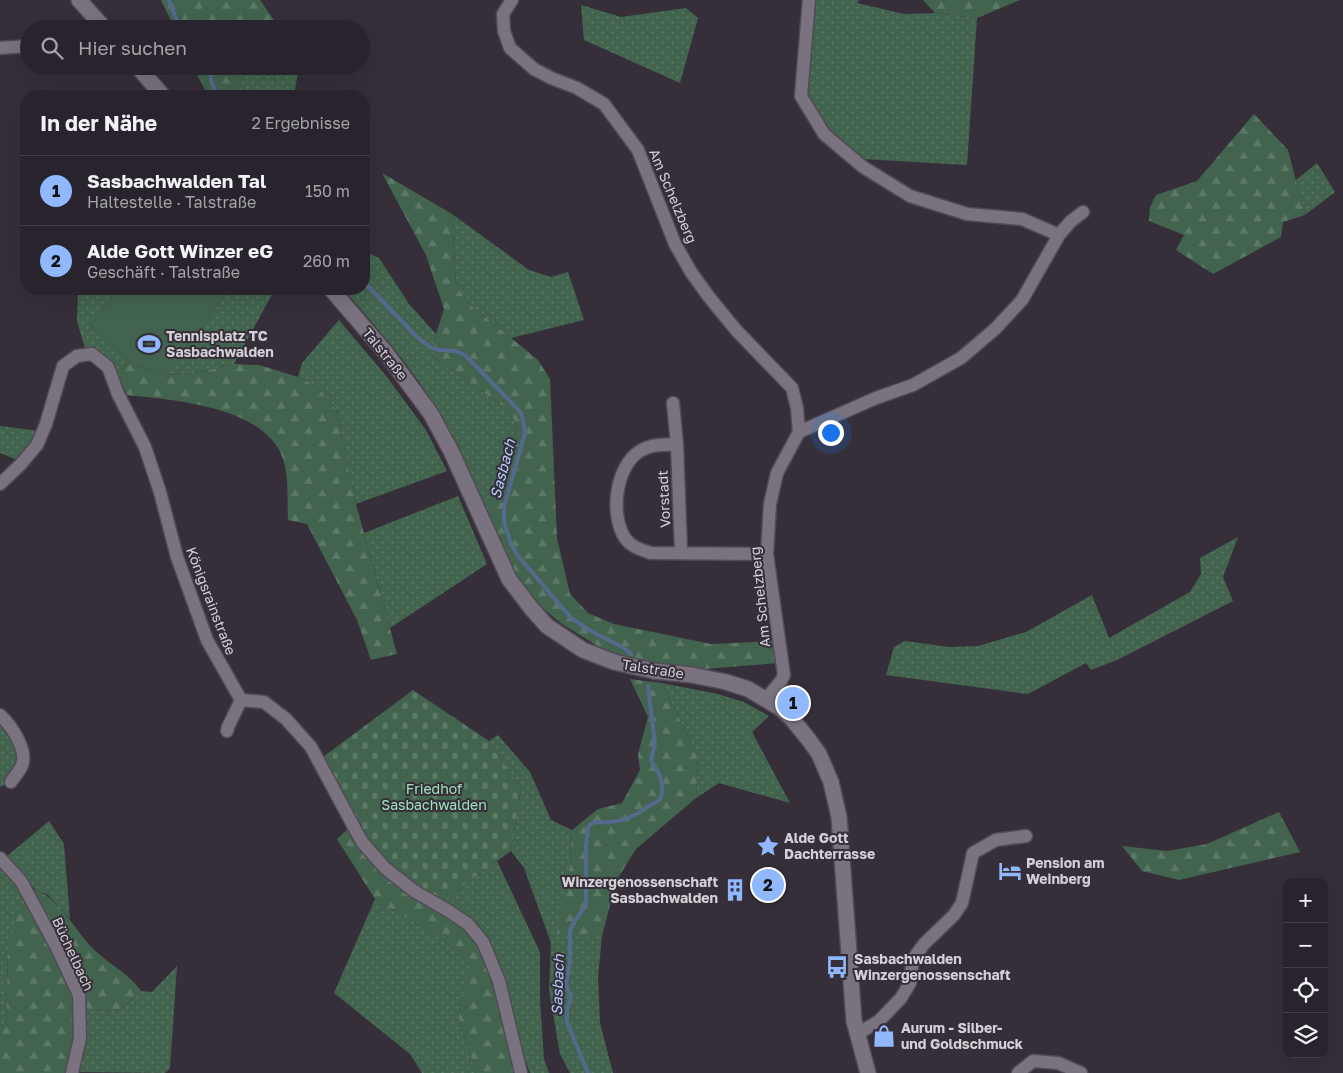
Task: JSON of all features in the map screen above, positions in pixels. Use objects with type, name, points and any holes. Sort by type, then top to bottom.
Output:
[{"type":"main road","points":[[79,0],[97,20]]},
{"type":"main road","points":[[145,75],[158,90]]},
{"type":"main road","name":"Talstraße","points":[[336,295],[386,353],[431,414],[451,451],[509,579],[547,626],[582,650],[614,662],[654,671],[692,674],[726,682],[748,690],[780,708],[792,719],[809,740],[826,769],[836,799],[843,852],[854,1021],[868,1073]]},
{"type":"street","name":"Am Schelzberg","points":[[512,0],[503,14],[504,30],[510,48],[534,69],[577,88],[604,104],[638,150],[675,244],[691,272],[736,330],[792,388],[797,408],[799,432],[777,473],[770,504],[768,554],[784,674],[781,681],[766,699]]},
{"type":"street","points":[[809,0],[801,96],[824,134],[863,167],[910,196],[967,214],[1022,219],[1059,235]]},
{"type":"street","points":[[0,48],[20,47]]},
{"type":"street","points":[[799,432],[876,398],[912,385],[961,358],[995,329],[1022,300],[1059,235],[1082,212]]},
{"type":"street","name":"Königsrainstraße","points":[[0,484],[37,446],[64,366],[77,356],[92,354],[108,367],[118,394],[145,448],[160,492],[177,557],[207,640],[241,700]]},
{"type":"street","name":"Vorstadt","points":[[673,403],[677,445],[681,552]]},
{"type":"street","points":[[677,445],[656,444],[640,451],[629,460],[620,476],[617,495],[618,515],[620,528],[626,540],[637,548],[651,553],[768,554]]},
{"type":"street","points":[[228,731],[228,727],[241,700],[264,702],[286,719],[311,747],[362,842],[385,868],[414,891],[468,924],[483,942],[499,981],[521,1073]]},
{"type":"street","points":[[0,716],[7,722],[16,736],[24,756],[22,766],[11,782]]},
{"type":"street","points":[[857,1034],[879,1022],[901,998],[910,983],[913,959],[924,944],[954,915],[962,902],[973,853],[996,840],[1026,836]]},
{"type":"street","name":"Büchelbach","points":[[0,858],[21,881],[57,948],[79,995],[80,1038],[72,1073]]},
{"type":"street","points":[[1018,1073],[1033,1061],[1058,1064],[1081,1073]]},
{"type":"green space","points":[[161,0],[260,0],[274,20],[171,20]]},
{"type":"green space","points":[[813,0],[859,0],[857,3],[904,14],[935,13],[977,18],[967,165],[862,159],[830,131],[812,104],[805,84]]},
{"type":"green space","points":[[923,0],[1020,0],[977,18],[935,13]]},
{"type":"green space","points":[[581,5],[621,17],[686,8],[698,18],[680,83],[584,40]]},
{"type":"green space","points":[[198,75],[238,75],[244,90],[205,90]]},
{"type":"green space","points":[[238,75],[298,75],[295,90],[244,90]]},
{"type":"green space","points":[[1254,114],[1288,150],[1305,215],[1283,222],[1281,237],[1213,274],[1176,250],[1184,235],[1149,221],[1150,207],[1156,195],[1197,181]]},
{"type":"green space","points":[[1317,163],[1335,192],[1305,215],[1296,180]]},
{"type":"green space","points":[[382,173],[452,214],[456,284],[467,302],[538,360],[550,379],[557,538],[570,594],[588,613],[614,624],[711,644],[774,641],[778,663],[704,669],[648,663],[604,650],[562,624],[533,600],[515,576],[491,523],[492,501],[514,439],[516,423],[506,408],[433,357],[436,334],[444,309],[426,255]]},
{"type":"green space","points":[[452,214],[529,270],[551,277],[568,272],[584,320],[511,338],[467,302],[456,284]]},
{"type":"green space","points":[[370,254],[379,258],[409,304],[436,334],[433,357],[506,408],[516,423],[514,439],[491,523],[472,478],[435,406],[380,331],[348,295],[370,295]]},
{"type":"green space","points":[[78,295],[113,295],[90,325],[131,363],[116,371],[102,354],[86,351],[77,322]]},
{"type":"green space","name":"Tennisplatz TC Sasbachwalden","points":[[113,295],[225,295],[206,322],[162,375],[131,363],[90,325]]},
{"type":"green space","points":[[225,295],[272,295],[234,364],[195,373],[162,375],[206,322]]},
{"type":"green space","points":[[339,320],[387,377],[426,430],[447,471],[356,504],[336,409],[316,386],[298,377],[302,363]]},
{"type":"green space","points":[[131,363],[162,375],[195,373],[234,364],[259,365],[298,377],[316,386],[336,409],[356,504],[397,654],[371,660],[357,620],[307,524],[288,520],[287,483],[282,456],[266,434],[249,422],[209,407],[166,399],[127,395],[116,371]]},
{"type":"green space","points":[[0,426],[40,431],[20,461],[0,453]]},
{"type":"green space","points":[[458,496],[487,564],[390,628],[364,533]]},
{"type":"green space","points":[[1238,537],[1223,577],[1233,601],[1117,660],[1091,670],[1086,663],[1028,694],[886,675],[894,647],[905,641],[949,647],[978,646],[1026,632],[1092,595],[1109,638],[1190,592],[1201,574],[1200,558]]},
{"type":"green space","points":[[630,679],[662,683],[698,757],[696,798],[636,849],[616,881],[602,936],[556,937],[570,865],[572,830],[598,809],[622,803],[640,770],[638,754],[648,717]]},
{"type":"green space","points":[[662,683],[718,694],[744,702],[769,716],[752,732],[790,803],[719,783],[696,798],[698,757]]},
{"type":"green space","name":"Friedhof Sasbachwalden","points":[[413,690],[489,741],[521,789],[511,851],[443,900],[402,874],[368,839],[344,799],[323,757]]},
{"type":"green space","points":[[0,720],[15,738],[18,767],[2,787],[0,786]]},
{"type":"green space","points":[[498,735],[530,772],[551,820],[572,830],[570,865],[557,936],[602,936],[598,977],[600,1023],[613,1073],[570,1073],[560,1054],[549,990],[551,943],[524,868],[511,851],[521,789],[489,741]]},
{"type":"green space","points":[[1279,812],[1300,852],[1179,880],[1142,871],[1122,846],[1167,851],[1207,844]]},
{"type":"green space","points":[[49,821],[64,844],[70,919],[48,895],[35,889],[6,857]]},
{"type":"green space","points":[[350,827],[369,856],[470,934],[484,956],[517,1073],[476,1073],[458,1015],[469,966],[444,940],[375,899],[337,839]]},
{"type":"green space","points":[[497,861],[540,952],[540,1000],[544,1059],[549,1073],[530,1073],[507,986],[495,954],[486,939],[472,924],[443,900]]},
{"type":"green space","points":[[0,866],[16,882],[27,899],[8,948],[6,1029],[0,1028]]},
{"type":"green space","points":[[35,889],[54,902],[92,947],[127,976],[141,991],[121,1009],[103,1011],[75,1007],[75,1039],[67,1073],[0,1073],[0,1028],[6,1028],[8,948],[19,910]]},
{"type":"green space","points":[[375,899],[444,940],[470,966],[458,1015],[476,1073],[422,1073],[410,1054],[334,993]]},
{"type":"green space","points":[[177,966],[170,1068],[165,1073],[78,1072],[83,1008],[103,1011],[121,1009],[141,991],[152,992]]},
{"type":"waterway","name":"Sasbach","points":[[169,0],[177,20]]},
{"type":"waterway","name":"Sasbach","points":[[211,75],[215,90]]},
{"type":"waterway","name":"Sasbach","points":[[370,288],[417,337],[430,347],[438,350],[456,351],[465,355],[521,413],[525,433],[504,507],[504,522],[511,544],[518,556],[571,618],[589,630],[624,648],[631,654]]},
{"type":"waterway","name":"Sasbach","points":[[588,1073],[567,1022],[567,1009],[571,997],[566,984],[570,963],[570,930],[586,905],[588,827],[594,822],[608,822],[628,818],[656,802],[661,796],[661,779],[651,760],[655,744],[648,686]]},
{"type":"place","name":"Tennisplatz TC Sasbachwalden","points":[[149,344]]},
{"type":"place","name":"Sasbachwalden Tal","points":[[793,703]]},
{"type":"place","name":"Alde Gott Dachterrasse","points":[[768,846]]},
{"type":"place","name":"Pension am Weinberg","points":[[1010,871]]},
{"type":"place","name":"Alde Gott Winzer eG","points":[[768,885]]},
{"type":"place","name":"Winzergenossenschaft Sasbachwalden","points":[[735,890]]},
{"type":"place","name":"Sasbachwalden Winzergenossenschaft","points":[[837,967]]},
{"type":"place","name":"Aurum - Silber- und Goldschmuck","points":[[884,1036]]}]
